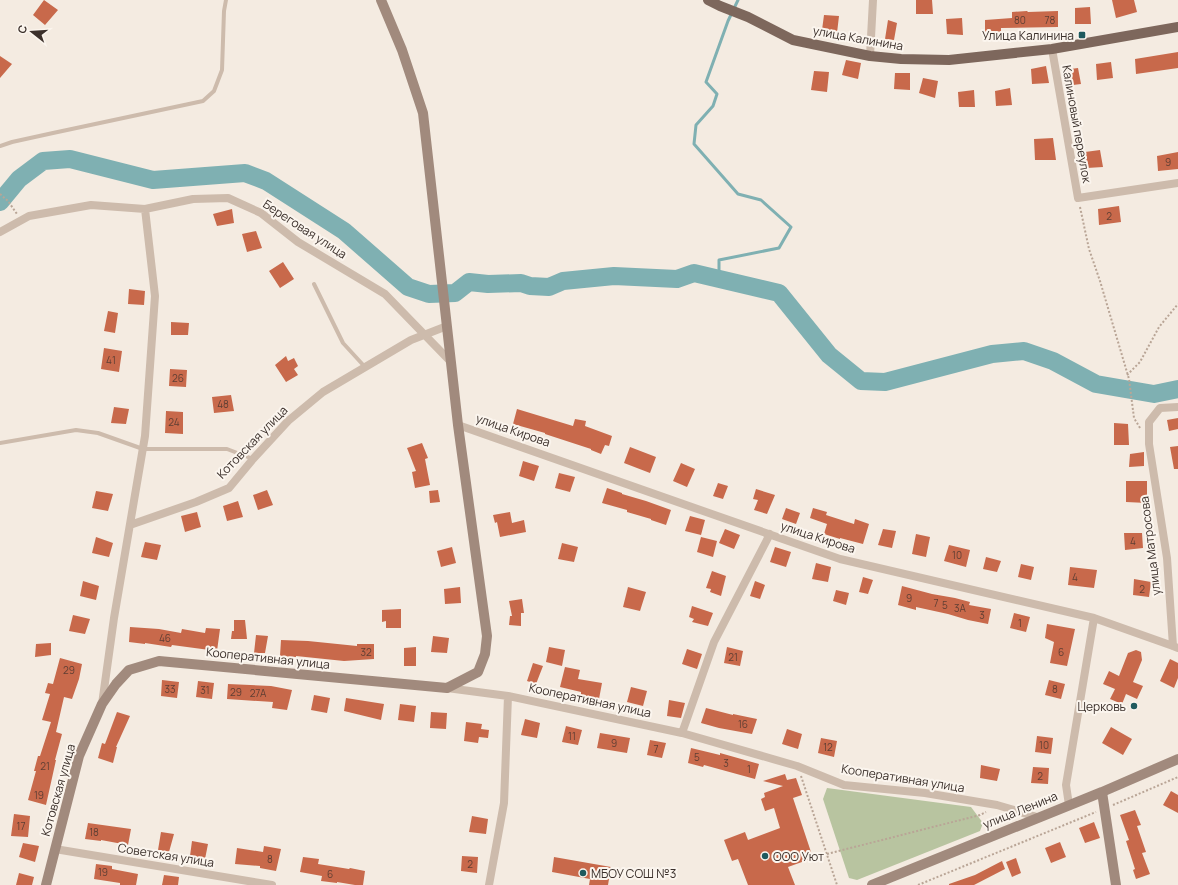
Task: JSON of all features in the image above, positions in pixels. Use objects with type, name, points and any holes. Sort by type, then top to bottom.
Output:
[{"type":"main road","name":"улица Калинина","points":[[708,0],[748,17],[793,40],[870,56],[901,59],[949,60],[1052,49],[1178,26]]},
{"type":"street","name":"улица Кирова","points":[[381,0],[402,50],[423,113],[458,425],[487,636],[486,654],[478,672],[447,688]]},
{"type":"street","points":[[870,56],[873,0]]},
{"type":"street","name":"Калиновый переулок","points":[[1052,49],[1078,198],[1178,182]]},
{"type":"street","name":"Береговая улица","points":[[0,232],[29,216],[91,205],[145,209],[193,199],[228,198],[261,213],[298,242],[385,294],[451,362]]},
{"type":"street","name":"Котовская улица","points":[[102,704],[114,618],[145,436],[155,296],[145,209]]},
{"type":"street","name":"Котовская улица","points":[[130,524],[196,502],[229,488],[288,421],[322,392],[410,340],[447,324]]},
{"type":"street","name":"улица Матросова","points":[[1175,647],[1167,558],[1149,444],[1149,422],[1160,408],[1178,407]]},
{"type":"street","name":"улица Кирова","points":[[458,425],[840,559],[1094,618],[1175,647]]},
{"type":"street","points":[[682,733],[714,642],[770,534]]},
{"type":"street","points":[[1069,805],[1066,785],[1094,618]]},
{"type":"street","name":"Кооперативная улица","points":[[130,670],[160,661],[447,688],[508,696],[682,733],[797,766],[844,784],[925,793],[997,805],[1037,817]]},
{"type":"street","name":"Котовская улица","points":[[46,885],[79,756],[102,704],[116,684],[130,670]]},
{"type":"street","points":[[489,885],[504,803],[508,696]]},
{"type":"street","name":"улица Ленина","points":[[872,885],[1102,792],[1178,759]]},
{"type":"street","points":[[1102,792],[1116,885]]},
{"type":"street","name":"Советская улица","points":[[55,849],[272,885]]},
{"type":"lane","points":[[0,146],[12,142],[203,101],[214,91],[222,70],[224,11],[226,0]]},
{"type":"lane","points":[[314,284],[343,343],[365,367]]},
{"type":"lane","points":[[0,443],[76,430],[98,433],[143,449],[227,449],[253,459]]},
{"type":"path","points":[[0,194],[8,201],[21,220]]},
{"type":"path","points":[[1078,198],[1089,249],[1129,379],[1134,418],[1149,444]]},
{"type":"path","points":[[1127,375],[1140,362],[1159,327],[1178,304]]},
{"type":"path","points":[[797,766],[837,885]]},
{"type":"path","points":[[918,885],[1178,777]]},
{"type":"path","points":[[827,854],[980,815],[997,805]]},
{"type":"green space","points":[[827,788],[971,807],[983,823],[980,831],[857,880],[849,878],[823,799]]},
{"type":"building","points":[[44,0],[58,10],[45,25],[33,15]]},
{"type":"building","points":[[916,0],[932,0],[933,14],[916,14]]},
{"type":"building","points":[[1112,0],[1134,0],[1137,12],[1116,18]]},
{"type":"building","points":[[1090,7],[1091,24],[1075,24],[1075,8]]},
{"type":"building","points":[[1058,11],[1058,27],[1001,28],[1001,35],[985,36],[985,20],[1012,18],[1012,12]]},
{"type":"building","points":[[824,15],[839,16],[837,33],[822,30]]},
{"type":"building","points":[[962,18],[963,35],[947,34],[946,19]]},
{"type":"building","points":[[888,20],[897,23],[894,40],[885,39]]},
{"type":"building","points":[[1178,52],[1178,68],[1136,74],[1135,59]]},
{"type":"building","points":[[0,56],[12,64],[0,78]]},
{"type":"building","points":[[846,60],[861,63],[858,79],[842,75]]},
{"type":"building","points":[[1111,62],[1113,78],[1097,80],[1096,64]]},
{"type":"building","points":[[1046,66],[1049,83],[1032,84],[1031,69]]},
{"type":"building","points":[[1078,68],[1081,84],[1065,86],[1063,70]]},
{"type":"building","points":[[814,71],[829,72],[827,92],[811,90]]},
{"type":"building","points":[[895,73],[910,73],[910,90],[894,89]]},
{"type":"building","points":[[923,78],[938,81],[935,98],[919,93]]},
{"type":"building","points":[[1010,88],[1012,105],[996,106],[995,91]]},
{"type":"building","points":[[974,90],[975,107],[959,107],[958,92]]},
{"type":"building","points":[[1053,138],[1056,160],[1035,160],[1034,139]]},
{"type":"building","points":[[1100,150],[1103,167],[1087,168],[1085,152]]},
{"type":"building","points":[[1178,152],[1178,169],[1158,171],[1157,156]]},
{"type":"building","points":[[1119,206],[1121,222],[1099,225],[1098,209]]},
{"type":"building","points":[[232,209],[234,223],[217,226],[213,214]]},
{"type":"building","points":[[256,231],[262,248],[247,252],[242,234]]},
{"type":"building","points":[[283,262],[294,279],[280,288],[269,271]]},
{"type":"building","points":[[129,289],[145,291],[144,305],[128,304]]},
{"type":"building","points":[[108,311],[118,313],[115,333],[104,331]]},
{"type":"building","points":[[171,322],[189,323],[188,335],[171,335]]},
{"type":"building","points":[[104,348],[122,351],[119,372],[101,369]]},
{"type":"building","points":[[286,356],[288,361],[294,358],[298,366],[294,369],[298,375],[286,382],[275,365]]},
{"type":"building","points":[[170,369],[187,370],[186,387],[169,386]]},
{"type":"building","points":[[231,395],[234,411],[214,413],[212,397]]},
{"type":"building","points":[[114,407],[129,409],[126,424],[111,423]]},
{"type":"building","points":[[517,409],[573,426],[575,419],[586,421],[585,426],[612,436],[609,446],[605,445],[601,454],[545,433],[513,424]]},
{"type":"building","points":[[166,411],[183,412],[183,434],[165,433]]},
{"type":"building","points":[[1178,418],[1178,429],[1169,431],[1167,420]]},
{"type":"building","points":[[1114,423],[1128,424],[1129,445],[1114,445]]},
{"type":"building","points":[[422,443],[428,458],[425,459],[430,485],[415,488],[412,472],[416,471],[407,448]]},
{"type":"building","points":[[1178,446],[1178,469],[1174,469],[1170,447]]},
{"type":"building","points":[[630,447],[656,457],[650,473],[624,463]]},
{"type":"building","points":[[1144,452],[1144,466],[1129,467],[1130,454]]},
{"type":"building","points":[[523,461],[539,466],[534,481],[519,476]]},
{"type":"building","points":[[681,463],[695,469],[687,487],[673,481]]},
{"type":"building","points":[[559,473],[575,477],[570,492],[555,488]]},
{"type":"building","points":[[1126,481],[1147,481],[1147,503],[1126,502]]},
{"type":"building","points":[[718,483],[728,486],[723,499],[713,496]]},
{"type":"building","points":[[607,488],[671,510],[666,525],[627,512],[627,510],[602,503]]},
{"type":"building","points":[[756,489],[775,495],[767,514],[754,510],[758,500],[753,499]]},
{"type":"building","points":[[267,490],[273,505],[258,510],[253,495]]},
{"type":"building","points":[[438,490],[440,502],[430,503],[429,491]]},
{"type":"building","points":[[96,491],[113,494],[108,511],[92,508]]},
{"type":"building","points":[[238,501],[243,517],[227,521],[223,506]]},
{"type":"building","points":[[786,508],[800,513],[796,524],[782,519]]},
{"type":"building","points":[[813,508],[827,512],[826,515],[854,524],[855,519],[869,524],[863,544],[824,534],[827,524],[810,518]]},
{"type":"building","points":[[197,512],[201,527],[185,532],[181,516]]},
{"type":"building","points":[[510,512],[512,523],[524,520],[526,532],[500,537],[497,522],[495,523],[493,515]]},
{"type":"building","points":[[690,516],[705,520],[701,535],[685,531]]},
{"type":"building","points":[[725,529],[740,535],[734,549],[719,543]]},
{"type":"building","points":[[883,529],[896,531],[892,548],[878,545]]},
{"type":"building","points":[[1124,533],[1142,533],[1143,548],[1125,550]]},
{"type":"building","points":[[916,534],[930,537],[926,557],[912,554]]},
{"type":"building","points":[[96,537],[113,543],[109,557],[92,553]]},
{"type":"building","points":[[701,537],[717,541],[713,557],[697,552]]},
{"type":"building","points":[[145,542],[161,545],[157,560],[141,557]]},
{"type":"building","points":[[562,543],[578,547],[574,562],[558,559]]},
{"type":"building","points":[[949,545],[970,550],[966,567],[944,561]]},
{"type":"building","points":[[452,547],[456,563],[441,567],[437,551]]},
{"type":"building","points":[[775,547],[791,552],[786,567],[770,562]]},
{"type":"building","points":[[986,557],[1001,561],[997,572],[983,569]]},
{"type":"building","points":[[816,563],[831,567],[828,582],[812,579]]},
{"type":"building","points":[[1021,564],[1034,567],[1031,580],[1018,577]]},
{"type":"building","points":[[1070,567],[1097,570],[1094,588],[1068,585]]},
{"type":"building","points":[[712,571],[726,576],[721,596],[710,592],[711,589],[706,588]]},
{"type":"building","points":[[863,577],[873,580],[868,594],[859,592]]},
{"type":"building","points":[[1134,579],[1151,582],[1149,597],[1133,595]]},
{"type":"building","points":[[83,581],[99,586],[96,600],[80,596]]},
{"type":"building","points":[[755,581],[765,585],[760,599],[750,596]]},
{"type":"building","points":[[902,586],[955,598],[970,602],[969,605],[991,609],[988,624],[916,607],[916,610],[898,605]]},
{"type":"building","points":[[460,587],[461,603],[445,604],[444,589]]},
{"type":"building","points":[[628,587],[646,592],[640,611],[623,607]]},
{"type":"building","points":[[836,590],[849,593],[846,605],[833,601]]},
{"type":"building","points":[[522,599],[524,613],[521,613],[521,626],[509,625],[510,616],[512,616],[509,601]]},
{"type":"building","points":[[692,606],[713,613],[708,626],[692,622],[694,619],[689,617]]},
{"type":"building","points":[[401,609],[401,628],[386,628],[386,621],[382,622],[382,610]]},
{"type":"building","points":[[1014,613],[1030,617],[1026,632],[1010,628]]},
{"type":"building","points":[[73,615],[90,619],[85,634],[69,631]]},
{"type":"building","points":[[234,620],[245,620],[247,639],[231,639],[232,631],[234,631]]},
{"type":"building","points":[[1047,624],[1075,629],[1067,666],[1050,663],[1054,642],[1045,638]]},
{"type":"building","points":[[130,627],[159,629],[181,633],[182,629],[205,633],[206,628],[220,629],[217,651],[172,645],[171,647],[129,642]]},
{"type":"building","points":[[256,635],[268,636],[265,653],[254,653]]},
{"type":"building","points":[[433,636],[449,638],[447,653],[431,652]]},
{"type":"building","points":[[281,640],[357,646],[357,644],[374,644],[374,659],[344,661],[296,656],[280,656]]},
{"type":"building","points":[[51,643],[51,655],[35,657],[36,644]]},
{"type":"building","points":[[416,647],[416,666],[404,666],[404,648]]},
{"type":"building","points":[[549,647],[565,650],[562,666],[546,662]]},
{"type":"building","points":[[727,647],[743,651],[740,666],[724,663]]},
{"type":"building","points":[[687,649],[702,654],[697,669],[682,664]]},
{"type":"building","points":[[1136,650],[1141,652],[1142,660],[1133,682],[1143,686],[1137,699],[1126,694],[1122,704],[1110,699],[1115,689],[1103,684],[1109,671],[1119,676],[1128,653]]},
{"type":"building","points":[[60,658],[82,664],[79,679],[72,699],[64,697],[56,732],[62,734],[46,805],[28,800],[36,771],[34,771],[38,756],[40,756],[51,722],[42,720],[50,694],[45,693],[48,683],[53,684]]},
{"type":"building","points":[[1170,659],[1178,663],[1178,678],[1174,688],[1160,681]]},
{"type":"building","points":[[533,663],[543,666],[536,684],[527,681]]},
{"type":"building","points":[[565,667],[580,670],[578,679],[602,683],[599,699],[581,695],[581,692],[560,687]]},
{"type":"building","points":[[162,680],[179,682],[177,698],[161,696]]},
{"type":"building","points":[[1049,680],[1065,684],[1061,699],[1045,695]]},
{"type":"building","points":[[198,681],[214,683],[212,699],[196,697]]},
{"type":"building","points":[[228,684],[271,686],[292,690],[287,710],[272,708],[273,702],[227,699]]},
{"type":"building","points":[[631,687],[647,691],[643,706],[627,702]]},
{"type":"building","points":[[314,695],[330,698],[327,713],[311,710]]},
{"type":"building","points":[[346,698],[384,704],[381,720],[344,711]]},
{"type":"building","points":[[669,700],[685,703],[681,718],[667,716]]},
{"type":"building","points":[[400,704],[416,706],[414,722],[398,720]]},
{"type":"building","points":[[706,708],[757,719],[752,734],[701,723]]},
{"type":"building","points":[[117,712],[130,716],[116,747],[113,763],[98,758],[102,743],[105,744]]},
{"type":"building","points":[[431,712],[447,713],[446,729],[430,728]]},
{"type":"building","points":[[525,719],[540,723],[537,738],[521,735]]},
{"type":"building","points":[[466,722],[482,724],[481,729],[489,730],[488,738],[479,737],[478,743],[464,741]]},
{"type":"building","points":[[566,726],[582,730],[578,745],[562,742]]},
{"type":"building","points":[[1111,727],[1132,739],[1123,755],[1102,743]]},
{"type":"building","points":[[787,729],[802,734],[798,749],[782,744]]},
{"type":"building","points":[[600,733],[630,738],[627,753],[597,748]]},
{"type":"building","points":[[1037,736],[1053,738],[1051,754],[1035,752]]},
{"type":"building","points":[[821,738],[837,741],[834,757],[818,753]]},
{"type":"building","points":[[650,740],[666,743],[662,758],[647,755]]},
{"type":"building","points":[[691,748],[720,755],[720,753],[759,764],[755,779],[704,765],[703,767],[688,763]]},
{"type":"building","points":[[981,765],[1000,769],[997,781],[980,778]]},
{"type":"building","points":[[1033,767],[1049,768],[1048,784],[1031,783]]},
{"type":"building","points":[[785,774],[787,780],[796,778],[802,795],[793,798],[813,858],[788,867],[795,885],[748,885],[738,859],[732,861],[724,840],[745,832],[748,840],[780,828],[774,808],[765,811],[761,799],[765,797],[764,793],[783,786],[763,781]]},
{"type":"building","points":[[1171,791],[1178,795],[1178,813],[1163,805]]},
{"type":"building","points":[[1135,810],[1141,825],[1137,826],[1146,852],[1142,853],[1150,874],[1136,879],[1133,870],[1135,869],[1126,841],[1129,840],[1120,815]]},
{"type":"building","points":[[14,814],[30,816],[28,837],[11,836]]},
{"type":"building","points":[[472,816],[488,819],[486,834],[469,832]]},
{"type":"building","points":[[1094,822],[1100,838],[1085,843],[1079,828]]},
{"type":"building","points":[[88,823],[131,829],[128,845],[101,840],[85,839]]},
{"type":"building","points":[[161,832],[174,834],[169,852],[158,850]]},
{"type":"building","points":[[192,841],[208,844],[205,859],[190,856]]},
{"type":"building","points":[[1060,842],[1066,857],[1051,863],[1045,848]]},
{"type":"building","points":[[23,843],[39,846],[35,862],[19,857]]},
{"type":"building","points":[[264,846],[281,849],[276,871],[260,868],[260,866],[235,864],[237,848],[263,852]]},
{"type":"building","points":[[462,856],[478,857],[477,873],[461,871]]},
{"type":"building","points":[[303,857],[319,859],[318,864],[365,871],[363,885],[321,881],[322,876],[300,872]]},
{"type":"building","points":[[554,857],[611,867],[608,885],[589,885],[590,879],[552,872]]},
{"type":"building","points":[[1016,858],[1021,873],[1012,877],[1006,862]]},
{"type":"building","points":[[1002,861],[1005,869],[974,885],[949,885],[975,875]]},
{"type":"building","points":[[96,864],[112,866],[112,869],[138,874],[136,885],[120,885],[120,883],[94,879]]},
{"type":"building","points":[[19,873],[34,877],[32,885],[16,885]]},
{"type":"building","points":[[164,875],[179,877],[178,885],[162,885]]},
{"type":"waterway","points":[[719,279],[719,260],[779,248],[791,227],[761,200],[738,194],[694,144],[696,125],[713,106],[717,94],[706,82],[728,21],[738,0]]},
{"type":"waterway","points":[[0,202],[19,179],[43,161],[70,159],[153,180],[245,173],[266,181],[344,231],[408,287],[429,294],[455,293],[469,282],[488,284],[521,283],[530,286],[549,287],[563,281],[614,276],[677,279],[694,273],[779,293],[829,355],[861,381],[885,382],[992,354],[1024,351],[1053,361],[1096,384],[1154,394],[1178,389]]},
{"type":"place","name":"Улица Калинина","points":[[1082,35]]},
{"type":"place","name":"Церковь","points":[[1134,706]]},
{"type":"place","name":"ООО Уют","points":[[765,856]]},
{"type":"place","name":"МБОУ СОШ №3","points":[[583,873]]}]
